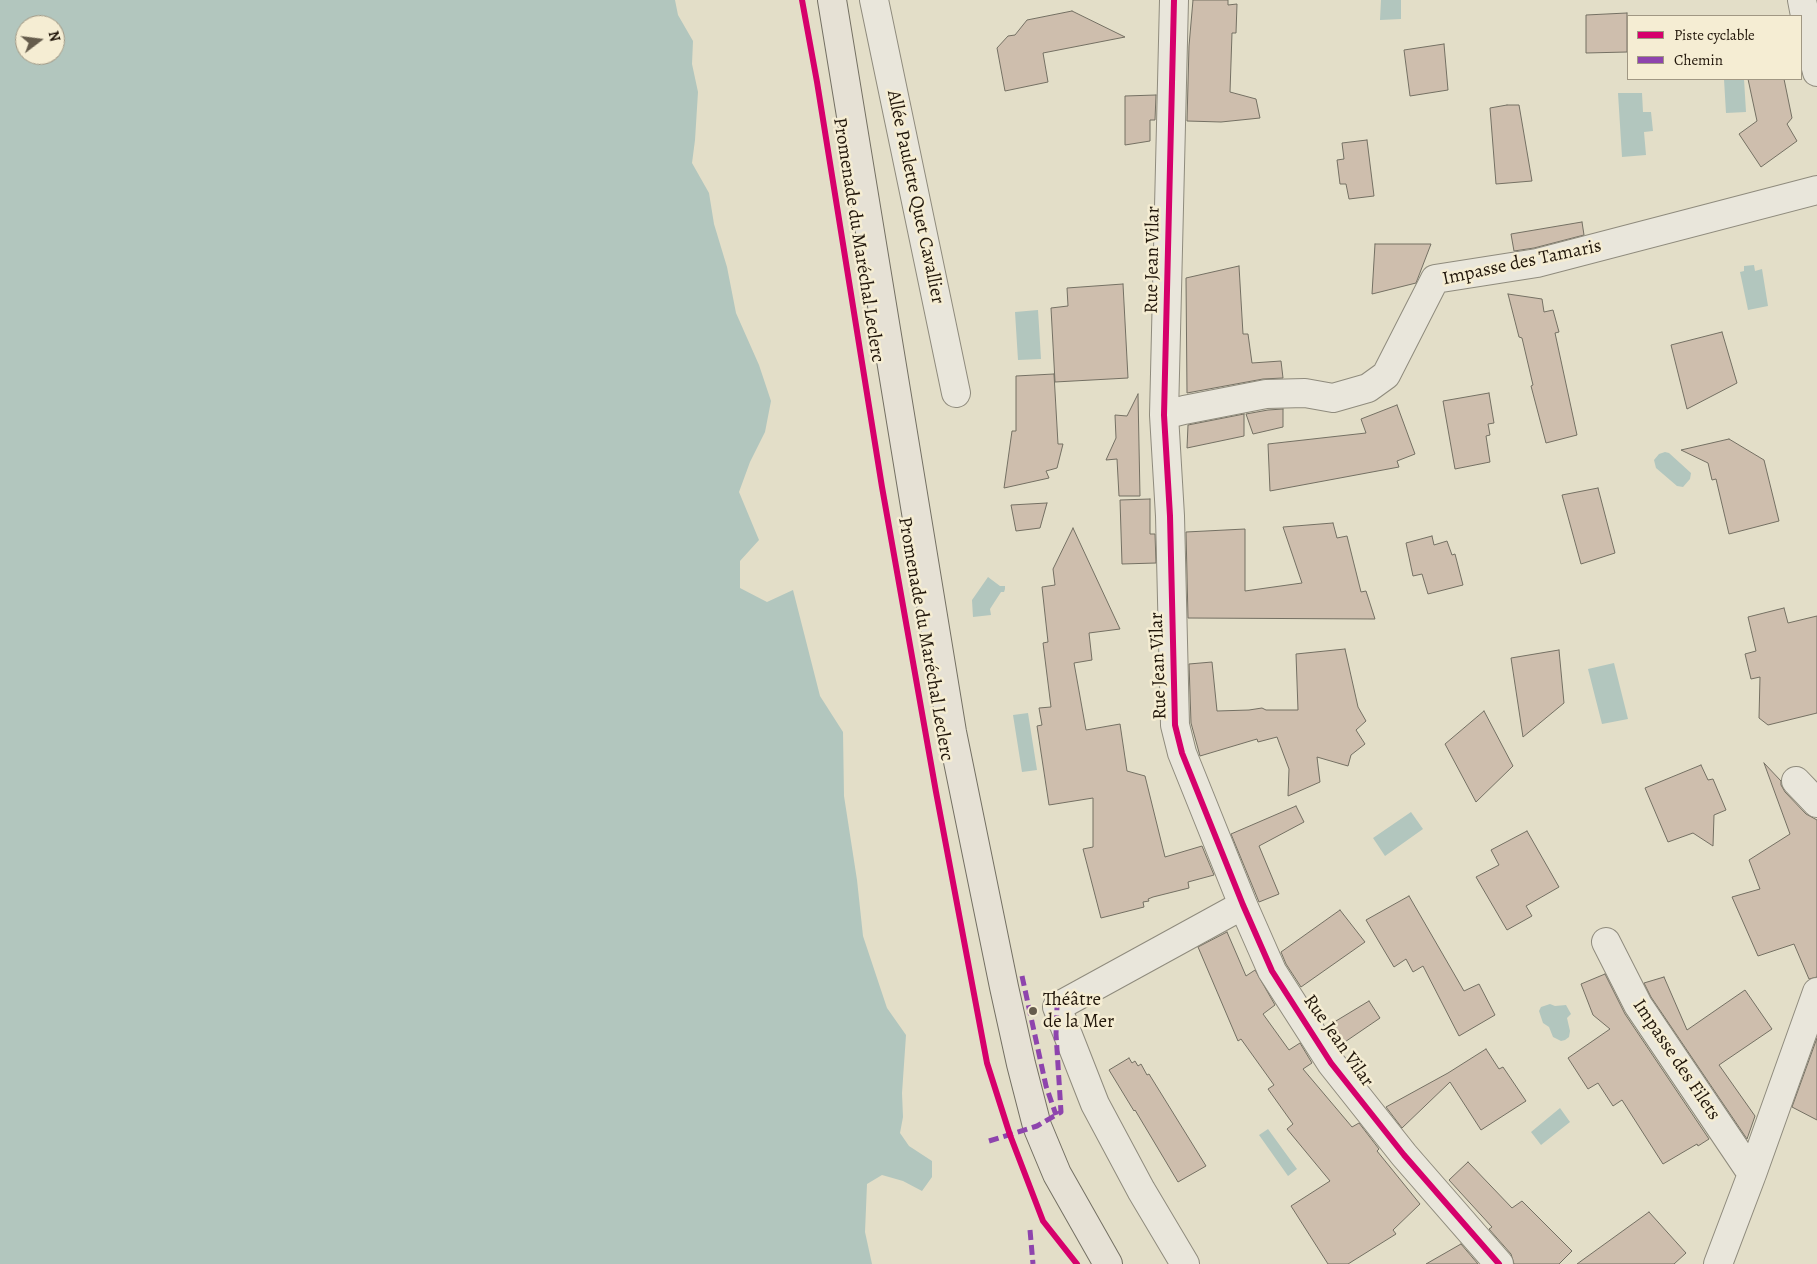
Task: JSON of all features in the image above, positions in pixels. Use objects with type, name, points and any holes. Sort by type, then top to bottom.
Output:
[{"type":"main road","name":"Promenade du Maréchal Leclerc","points":[[832,0],[952,732],[1006,997],[1021,1064],[1038,1126],[1057,1174],[1108,1264]]},
{"type":"street","name":"Allée Paulette Quet Cavallier","points":[[874,0],[956,393]]},
{"type":"street","name":"Rue Jean Vilar","points":[[1174,0],[1164,415],[1170,516],[1175,725],[1182,753],[1243,905],[1272,971],[1331,1063],[1404,1155],[1499,1264]]},
{"type":"street","points":[[1802,0],[1817,72]]},
{"type":"street","name":"Impasse des Tamaris","points":[[1164,415],[1266,394],[1305,393],[1333,398],[1368,388],[1386,374],[1435,280],[1537,264],[1817,190]]},
{"type":"street","points":[[1796,781],[1817,803]]},
{"type":"street","points":[[1185,1264],[1141,1190],[1095,1104],[1057,1007],[1243,905]]},
{"type":"street","name":"Impasse des Filets","points":[[1606,942],[1638,1005],[1752,1174]]},
{"type":"street","points":[[1718,1264],[1817,992]]},
{"type":"shaded area","points":[[0,0],[675,0],[678,15],[693,41],[692,64],[698,92],[692,163],[709,193],[714,224],[727,267],[736,313],[759,365],[771,401],[765,432],[750,462],[739,492],[759,540],[740,561],[740,588],[767,602],[793,590],[820,696],[843,732],[844,796],[857,880],[863,936],[887,1008],[906,1035],[902,1093],[903,1117],[900,1133],[909,1146],[932,1161],[932,1177],[922,1191],[903,1181],[882,1175],[867,1184],[865,1232],[872,1264],[0,1264]]},
{"type":"shaded area","points":[[1381,0],[1401,0],[1401,19],[1380,20]]},
{"type":"shaded area","points":[[1724,80],[1744,80],[1746,112],[1726,113]]},
{"type":"shaded area","points":[[1618,93],[1642,93],[1643,112],[1651,112],[1653,131],[1644,132],[1646,155],[1622,157]]},
{"type":"shaded area","points":[[1754,265],[1755,271],[1762,269],[1768,306],[1748,310],[1740,272],[1744,271],[1744,266]]},
{"type":"shaded area","points":[[1038,310],[1041,359],[1018,360],[1015,312]]},
{"type":"shaded area","points":[[1669,453],[1691,473],[1690,479],[1683,487],[1677,486],[1656,468],[1654,460],[1659,454]]},
{"type":"shaded area","points":[[988,577],[1000,586],[1005,586],[1004,592],[1001,592],[990,609],[991,615],[973,617],[972,600]]},
{"type":"shaded area","points":[[1614,663],[1628,719],[1602,724],[1588,669]]},
{"type":"shaded area","points":[[1028,713],[1037,770],[1022,772],[1013,715]]},
{"type":"shaded area","points":[[1411,812],[1423,829],[1385,856],[1373,838]]},
{"type":"shaded area","points":[[1550,1004],[1555,1006],[1566,1005],[1571,1014],[1567,1018],[1570,1031],[1569,1037],[1565,1040],[1561,1041],[1553,1037],[1549,1027],[1543,1023],[1539,1011],[1541,1007]]},
{"type":"shaded area","points":[[1560,1108],[1570,1122],[1541,1145],[1531,1132]]},
{"type":"shaded area","points":[[1268,1129],[1297,1169],[1288,1176],[1259,1135]]},
{"type":"building","points":[[1193,0],[1228,0],[1228,5],[1237,4],[1236,33],[1232,33],[1230,92],[1256,99],[1260,118],[1221,122],[1187,121],[1189,46]]},
{"type":"building","points":[[1072,11],[1125,37],[1043,53],[1048,82],[1005,91],[997,48],[1008,36],[1015,35],[1027,20]]},
{"type":"building","points":[[1627,13],[1627,52],[1586,53],[1586,15]]},
{"type":"building","points":[[1444,44],[1448,90],[1410,96],[1404,50]]},
{"type":"building","points":[[1748,80],[1784,80],[1792,118],[1787,124],[1797,141],[1761,167],[1739,134],[1757,121]]},
{"type":"building","points":[[1156,95],[1155,120],[1150,120],[1150,141],[1125,145],[1125,96]]},
{"type":"building","points":[[1519,105],[1532,181],[1496,184],[1490,108]]},
{"type":"building","points":[[1367,140],[1374,196],[1349,199],[1346,184],[1340,184],[1337,160],[1344,159],[1342,143]]},
{"type":"building","points":[[1582,222],[1584,235],[1534,248],[1514,251],[1511,234]]},
{"type":"building","points":[[1375,244],[1431,244],[1416,283],[1372,294]]},
{"type":"building","points":[[1239,266],[1243,334],[1248,334],[1252,363],[1281,361],[1283,378],[1263,379],[1187,393],[1186,278]]},
{"type":"building","points":[[1123,284],[1128,378],[1055,382],[1051,308],[1068,306],[1067,288]]},
{"type":"building","points":[[1508,294],[1542,299],[1544,312],[1553,310],[1559,332],[1555,333],[1577,435],[1546,443],[1531,386],[1533,385],[1522,338],[1519,337]]},
{"type":"building","points":[[1722,332],[1737,383],[1687,409],[1671,345]]},
{"type":"building","points":[[1054,374],[1058,444],[1063,444],[1057,468],[1046,471],[1049,478],[1004,488],[1012,431],[1016,431],[1016,376]]},
{"type":"building","points":[[1489,393],[1494,423],[1488,424],[1490,435],[1486,436],[1490,462],[1455,469],[1443,401]]},
{"type":"building","points":[[1138,394],[1140,496],[1119,496],[1117,459],[1106,460],[1116,438],[1115,415],[1127,416]]},
{"type":"building","points":[[1397,405],[1415,454],[1397,461],[1399,467],[1270,491],[1268,444],[1366,433],[1361,419]]},
{"type":"building","points":[[1283,409],[1283,427],[1253,434],[1246,414]]},
{"type":"building","points":[[1244,414],[1244,436],[1187,448],[1188,425]]},
{"type":"building","points":[[1729,439],[1764,460],[1779,521],[1729,534],[1716,479],[1712,480],[1708,463],[1681,450]]},
{"type":"building","points":[[1598,488],[1615,553],[1581,564],[1562,495]]},
{"type":"building","points":[[1150,499],[1150,534],[1155,534],[1156,563],[1122,564],[1120,500]]},
{"type":"building","points":[[1047,503],[1040,528],[1016,531],[1011,505]]},
{"type":"building","points":[[1333,523],[1337,538],[1347,536],[1361,592],[1366,591],[1375,619],[1188,618],[1186,532],[1245,529],[1245,591],[1302,583],[1283,527]]},
{"type":"building","points":[[1073,528],[1120,629],[1089,633],[1092,660],[1074,663],[1086,730],[1120,724],[1127,771],[1145,776],[1165,857],[1202,846],[1214,875],[1188,882],[1189,888],[1148,899],[1149,901],[1143,902],[1144,907],[1101,918],[1083,849],[1093,847],[1093,798],[1049,805],[1037,726],[1042,725],[1039,708],[1051,707],[1043,643],[1048,642],[1042,587],[1055,585],[1053,569]]},
{"type":"building","points":[[1432,536],[1434,545],[1447,541],[1452,555],[1455,554],[1463,585],[1428,594],[1422,574],[1413,576],[1406,543]]},
{"type":"building","points":[[1784,608],[1788,623],[1817,616],[1817,713],[1768,725],[1759,718],[1760,677],[1751,679],[1745,654],[1756,651],[1748,617]]},
{"type":"building","points":[[1345,649],[1358,707],[1366,721],[1356,730],[1365,744],[1351,755],[1348,766],[1317,757],[1320,782],[1288,796],[1289,769],[1277,737],[1258,742],[1257,739],[1200,756],[1191,723],[1189,664],[1212,662],[1217,711],[1262,708],[1266,710],[1298,710],[1296,654]]},
{"type":"building","points":[[1559,650],[1564,703],[1523,737],[1511,658]]},
{"type":"building","points":[[1484,711],[1513,766],[1476,802],[1445,744]]},
{"type":"building","points":[[1764,763],[1781,781],[1785,792],[1806,814],[1817,820],[1817,977],[1809,979],[1794,944],[1758,956],[1732,897],[1760,889],[1749,860],[1790,834]]},
{"type":"building","points":[[1701,765],[1708,780],[1713,779],[1726,810],[1714,815],[1713,846],[1693,833],[1668,842],[1645,788]]},
{"type":"building","points":[[1296,806],[1304,822],[1259,846],[1279,894],[1259,902],[1231,834]]},
{"type":"building","points":[[1527,831],[1559,887],[1526,906],[1532,916],[1507,930],[1476,877],[1499,865],[1491,850]]},
{"type":"building","points":[[1409,896],[1464,991],[1479,984],[1495,1015],[1459,1036],[1423,966],[1413,972],[1406,959],[1394,967],[1366,920]]},
{"type":"building","points":[[1340,910],[1365,942],[1301,987],[1286,964],[1281,952]]},
{"type":"building","points":[[1227,932],[1246,976],[1255,970],[1275,1005],[1263,1014],[1289,1050],[1300,1043],[1312,1063],[1303,1069],[1352,1127],[1359,1123],[1379,1149],[1377,1151],[1420,1204],[1393,1230],[1396,1234],[1348,1264],[1328,1264],[1291,1206],[1330,1181],[1287,1129],[1293,1124],[1268,1089],[1274,1085],[1241,1039],[1238,1041],[1198,947]]},
{"type":"building","points":[[1605,974],[1625,1014],[1709,1139],[1663,1164],[1622,1100],[1613,1106],[1598,1083],[1588,1089],[1568,1058],[1610,1029],[1593,1015],[1581,984]]},
{"type":"building","points":[[1664,977],[1687,1030],[1745,990],[1772,1029],[1719,1065],[1755,1116],[1747,1139],[1651,997],[1644,983]]},
{"type":"building","points":[[1369,1001],[1380,1018],[1339,1046],[1326,1027]]},
{"type":"building","points":[[1817,1038],[1817,1120],[1792,1107]]},
{"type":"building","points":[[1486,1049],[1499,1069],[1503,1067],[1526,1101],[1481,1130],[1450,1082],[1402,1128],[1386,1107],[1448,1073]]},
{"type":"building","points":[[1129,1058],[1132,1063],[1135,1061],[1138,1066],[1141,1064],[1147,1075],[1149,1074],[1206,1166],[1178,1182],[1109,1070]]},
{"type":"building","points":[[1468,1162],[1512,1208],[1522,1201],[1572,1251],[1559,1264],[1514,1264],[1511,1254],[1489,1229],[1492,1227],[1449,1180]]},
{"type":"building","points":[[1649,1212],[1686,1253],[1674,1264],[1577,1264]]},
{"type":"building","points":[[1461,1244],[1478,1264],[1426,1264]]},
{"type":"marked path","points":[[1022,976],[1046,1086],[1056,1115]]},
{"type":"marked path","points":[[989,1141],[1037,1126],[1061,1112],[1056,1034],[1057,1007]]},
{"type":"marked path","points":[[1030,1230],[1033,1264]]},
{"type":"cycle path","points":[[802,0],[817,82],[882,487],[936,792],[987,1063],[1010,1135],[1043,1221],[1077,1264]]},
{"type":"cycle path","points":[[1174,0],[1164,415],[1170,516],[1175,725],[1182,753],[1243,905],[1272,971],[1331,1063],[1404,1155],[1499,1264]]},
{"type":"place","name":"Théâtre de la Mer","points":[[1033,1011]]}]
